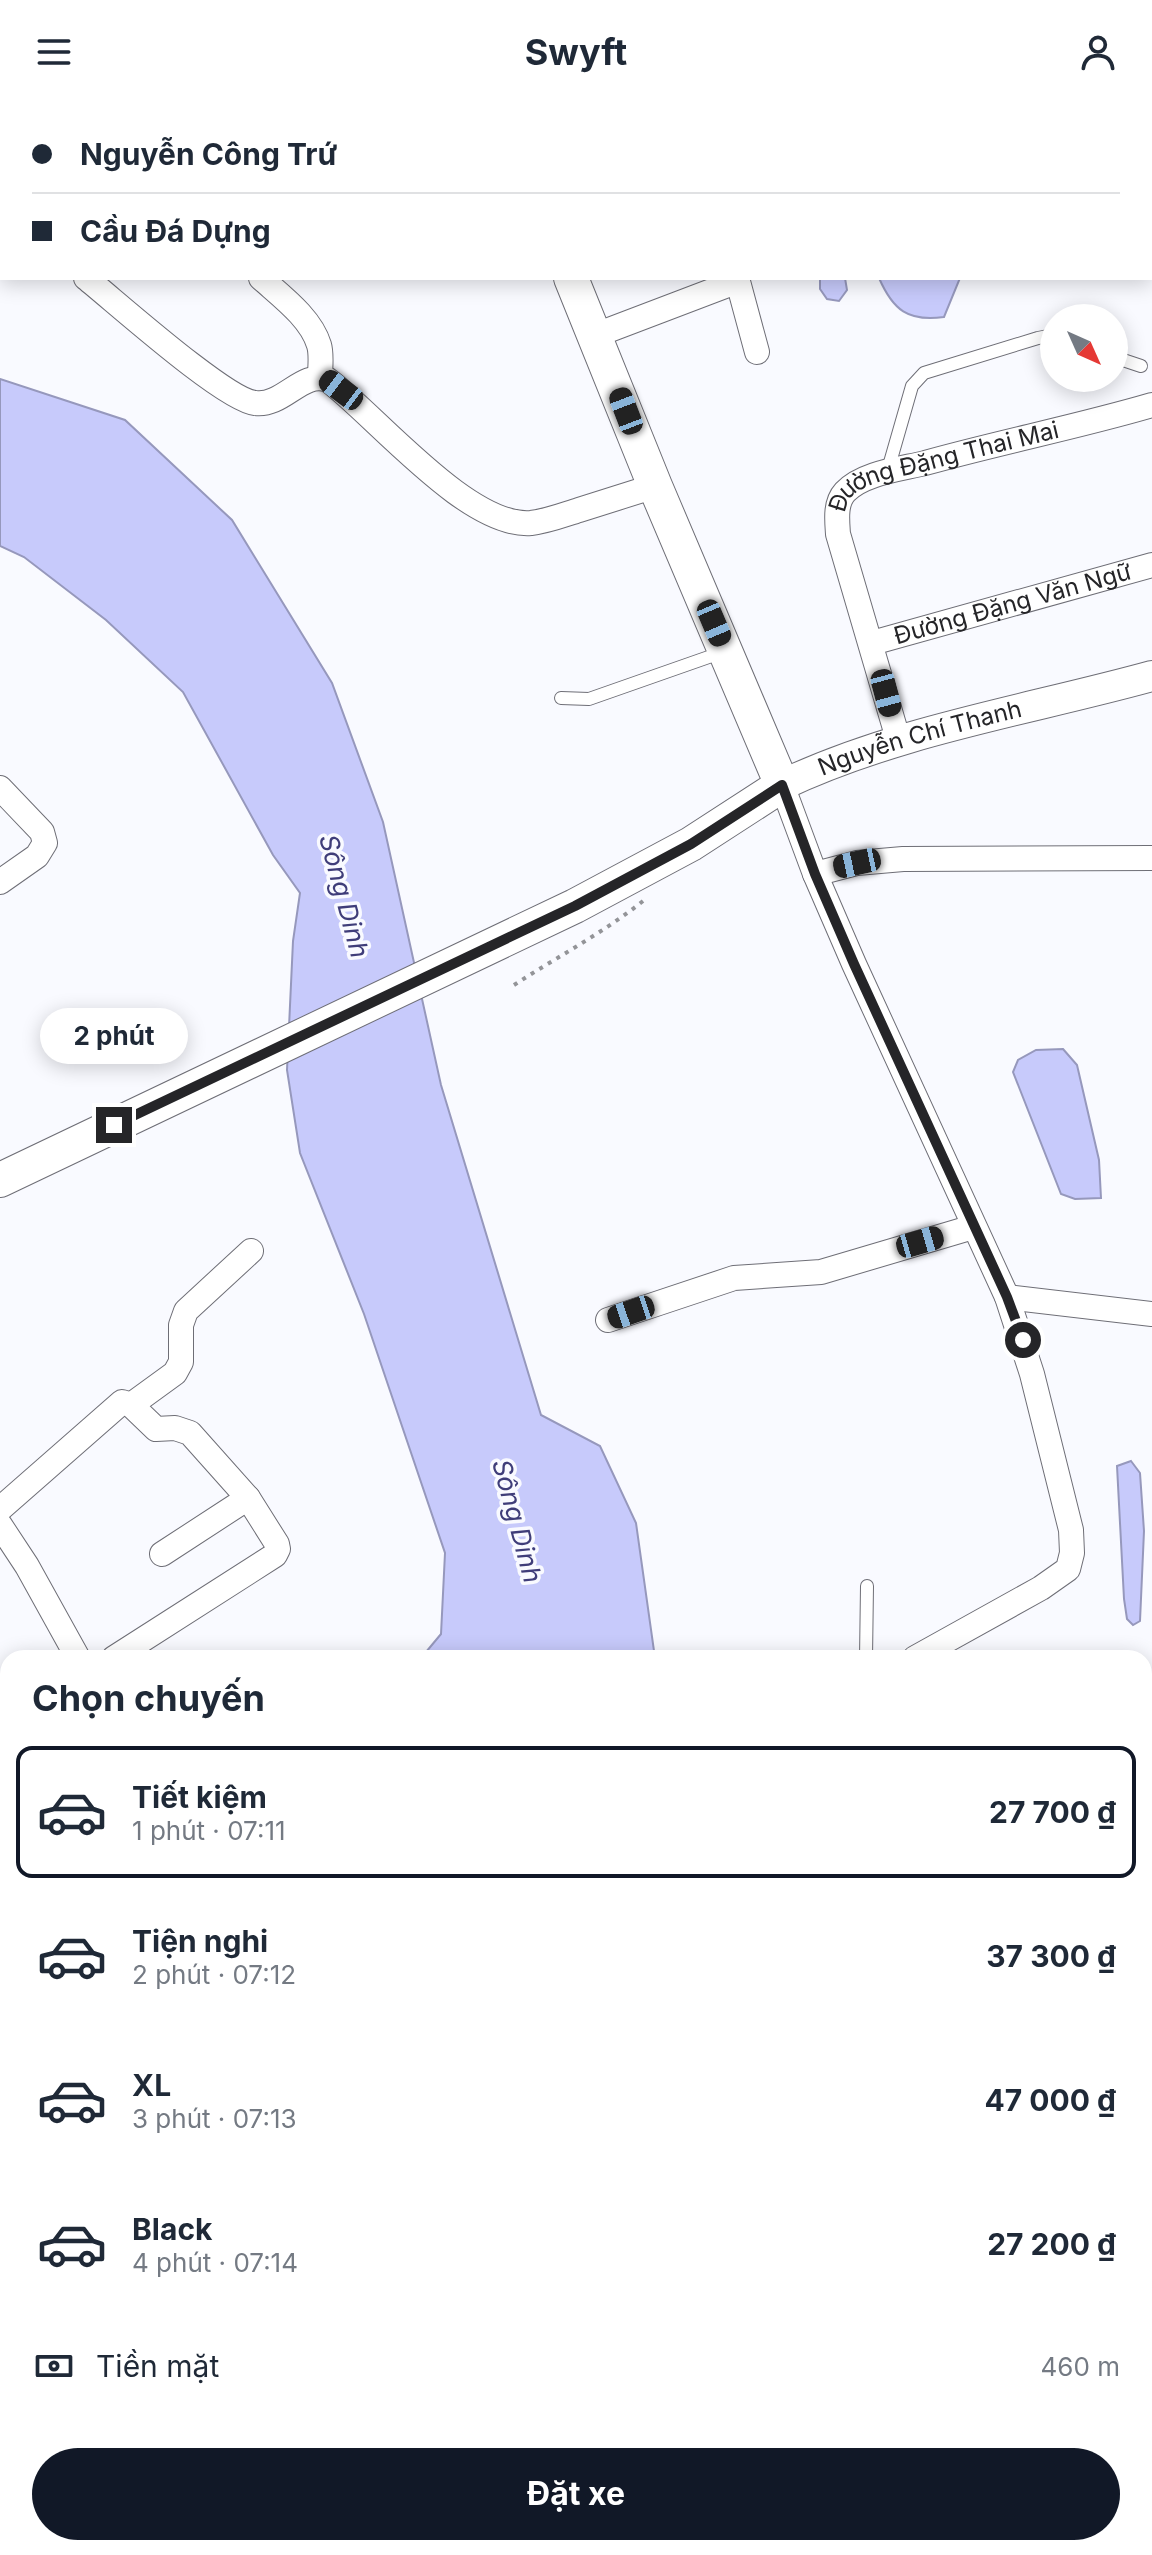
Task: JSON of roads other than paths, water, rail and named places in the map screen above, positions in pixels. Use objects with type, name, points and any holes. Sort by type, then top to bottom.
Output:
[{"type":"main road","points":[[572,280],[782,785]]},
{"type":"main road","name":"Nguyễn Chí Thanh","points":[[0,1180],[693,852],[782,785]]},
{"type":"street","points":[[88,280],[217,384],[241,399],[266,404],[310,379],[320,377],[341,390],[409,455],[471,501],[502,519],[530,523],[549,520],[655,486]]},
{"type":"street","points":[[263,280],[307,323],[314,334],[320,347],[320,377]]},
{"type":"street","points":[[596,335],[737,280],[757,352]]},
{"type":"street","name":"Đường Đặng Thai Mai","points":[[899,742],[838,534],[837,517],[841,498],[846,491],[869,478],[1152,405]]},
{"type":"street","name":"Đường Đặng Văn Ngữ","points":[[872,643],[1152,565]]},
{"type":"street","name":"Nguyễn Chí Thanh","points":[[782,785],[828,765],[899,742],[1152,676]]},
{"type":"street","points":[[782,785],[815,874],[1007,1297],[1026,1351],[1071,1530],[1068,1569],[1041,1588],[929,1650]]},
{"type":"street","points":[[0,788],[42,832],[45,843],[37,856],[0,882]]},
{"type":"street","points":[[815,874],[857,863],[903,859],[1152,858]]},
{"type":"street","points":[[608,1320],[734,1278],[821,1272],[973,1227]]},
{"type":"street","points":[[131,1405],[175,1373],[181,1362],[181,1325],[186,1311],[251,1251]]},
{"type":"street","points":[[1007,1297],[1152,1314]]},
{"type":"street","points":[[0,1509],[122,1402],[131,1405],[156,1429],[179,1428],[190,1433],[248,1498],[278,1549],[275,1555],[127,1650]]},
{"type":"street","points":[[162,1554],[248,1498]]},
{"type":"street","points":[[0,1525],[27,1566],[74,1650]]},
{"type":"lane","points":[[887,473],[912,386],[924,373],[1040,338]]},
{"type":"lane","points":[[1128,362],[1141,366]]},
{"type":"lane","points":[[561,698],[589,699],[726,651]]},
{"type":"lane","points":[[866,1650],[867,1586]]},
{"type":"water","points":[[820,280],[845,280],[847,290],[839,301],[827,299],[820,289]]},
{"type":"water","points":[[880,280],[959,280],[944,317],[911,315],[896,306]]},
{"type":"water","name":"Sông Dinh","points":[[0,379],[125,420],[232,520],[332,683],[383,822],[441,1085],[541,1415],[600,1446],[636,1523],[654,1650],[428,1650],[441,1634],[445,1553],[364,1314],[300,1153],[287,1070],[293,941],[300,893],[273,855],[183,692],[106,620],[24,557],[0,546]]},
{"type":"water","points":[[1063,1049],[1077,1065],[1099,1160],[1101,1198],[1075,1199],[1061,1194],[1013,1072],[1018,1060],[1036,1050]]},
{"type":"water","points":[[1131,1461],[1140,1473],[1144,1531],[1140,1621],[1133,1625],[1127,1619],[1124,1599],[1117,1466]]}]
